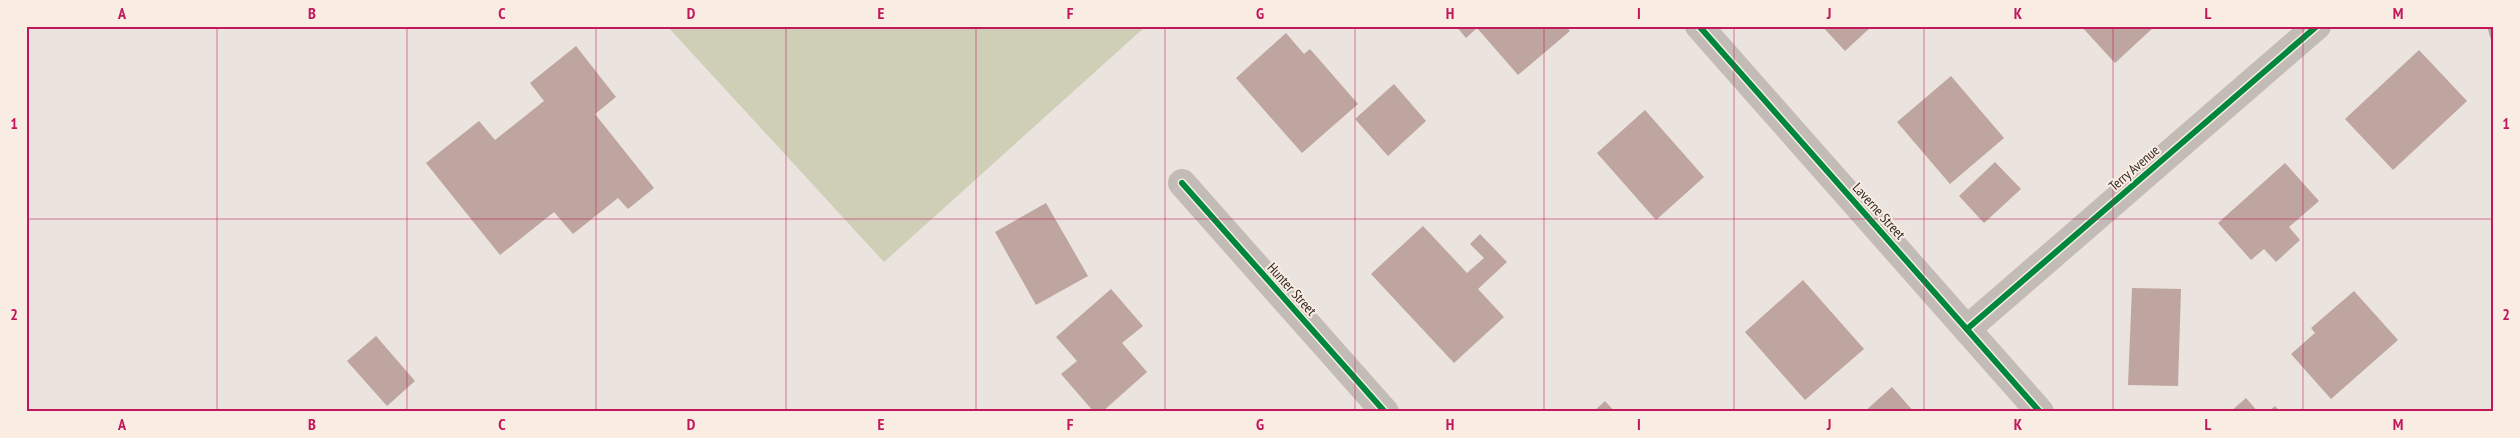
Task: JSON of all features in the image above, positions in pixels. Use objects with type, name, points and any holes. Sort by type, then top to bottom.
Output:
[{"type":"street","name":"Laverne Street","points":[[1699,26],[2040,412]]},
{"type":"street","name":"Terry Avenue","points":[[1967,329],[2317,26]]},
{"type":"street","name":"Hunter Street","points":[[1182,183],[1385,412]]},
{"type":"green space","points":[[667,26],[1146,26],[884,262]]},
{"type":"building","points":[[1456,26],[1566,26],[1570,31],[1518,75],[1477,28],[1466,38]]},
{"type":"building","points":[[1822,26],[1872,26],[1845,51]]},
{"type":"building","points":[[2081,26],[2155,26],[2115,63]]},
{"type":"building","points":[[2487,26],[2494,26],[2494,47],[2493,47]]},
{"type":"building","points":[[1286,33],[1304,54],[1310,49],[1358,104],[1302,153],[1236,78]]},
{"type":"building","points":[[576,46],[616,97],[595,114],[654,188],[628,209],[618,198],[573,234],[554,212],[500,255],[426,163],[479,121],[495,140],[544,101],[530,83]]},
{"type":"building","points":[[2419,50],[2467,101],[2393,170],[2345,119]]},
{"type":"building","points":[[1951,76],[2004,138],[1950,184],[1897,122]]},
{"type":"building","points":[[1394,84],[1426,121],[1388,156],[1355,119]]},
{"type":"building","points":[[1645,110],[1704,177],[1656,220],[1597,153]]},
{"type":"building","points":[[1995,162],[2021,189],[1984,223],[1959,196]]},
{"type":"building","points":[[2285,163],[2319,201],[2289,227],[2300,240],[2276,262],[2264,249],[2251,260],[2218,223]]},
{"type":"building","points":[[1046,203],[1088,276],[1036,305],[995,232]]},
{"type":"building","points":[[1423,226],[1467,273],[1484,258],[1470,244],[1480,234],[1507,262],[1478,289],[1504,317],[1454,363],[1371,274]]},
{"type":"building","points":[[1803,280],[1864,349],[1805,400],[1745,332]]},
{"type":"building","points":[[2132,288],[2181,289],[2178,386],[2128,385]]},
{"type":"building","points":[[1111,289],[1143,326],[1122,343],[1147,372],[1102,412],[1094,412],[1061,374],[1077,361],[1056,337]]},
{"type":"building","points":[[2354,291],[2398,340],[2331,399],[2291,354],[2315,333],[2311,328]]},
{"type":"building","points":[[376,336],[415,381],[387,406],[347,361]]},
{"type":"building","points":[[1892,387],[1914,412],[1864,412]]},
{"type":"building","points":[[2246,398],[2258,412],[2230,412]]},
{"type":"building","points":[[1605,401],[1615,412],[1593,412]]},
{"type":"building","points":[[2275,406],[2280,412],[2268,412]]},
{"type":"cycle path","points":[[1699,26],[2040,412]]},
{"type":"cycle path","points":[[1967,329],[2317,26]]},
{"type":"cycle path","points":[[1182,183],[1385,412]]}]
